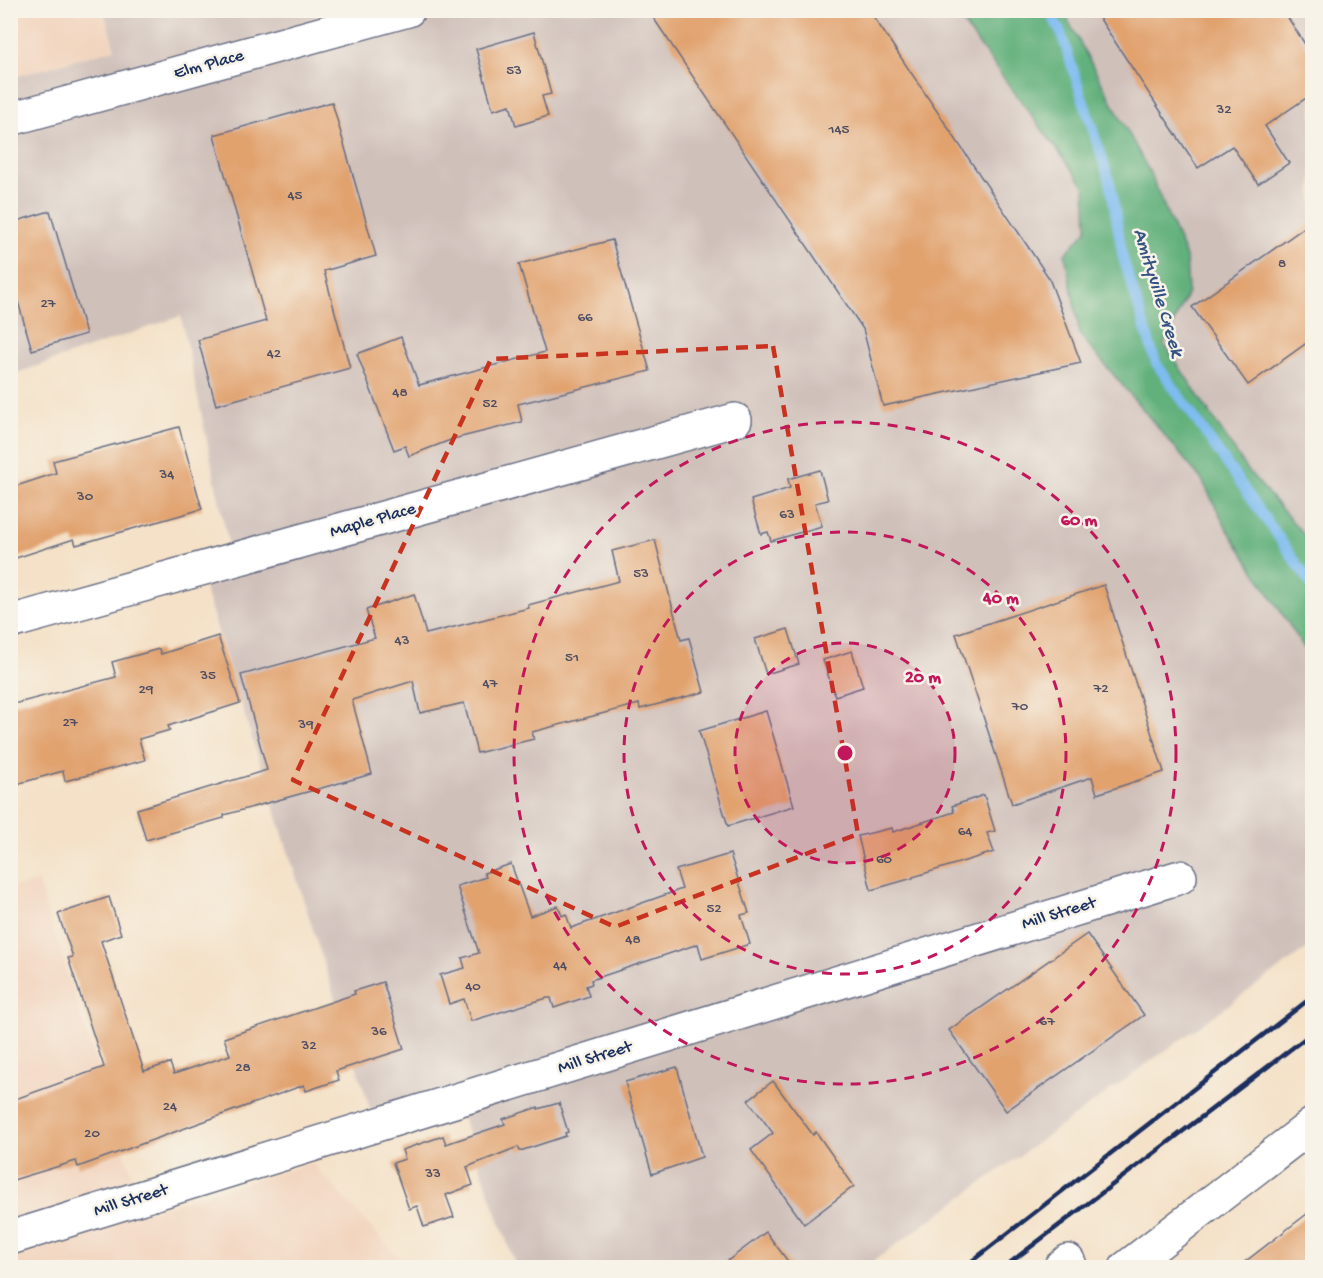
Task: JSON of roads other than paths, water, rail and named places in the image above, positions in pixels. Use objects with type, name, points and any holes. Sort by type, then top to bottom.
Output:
[{"type":"street","name":"Elm Place","points":[[10,119],[408,10]]},
{"type":"street","name":"Maple Place","points":[[10,622],[735,420]]},
{"type":"street","name":"Mill Street","points":[[10,1238],[1180,877]]},
{"type":"street","points":[[1126,1268],[1312,1125]]},
{"type":"waterway","name":"Amityville Creek","points":[[1049,10],[1061,33],[1110,182],[1123,258],[1156,363],[1312,585]]},
{"type":"railway","points":[[963,1268],[1312,997]]},
{"type":"railway","points":[[1003,1268],[1312,1033]]}]
